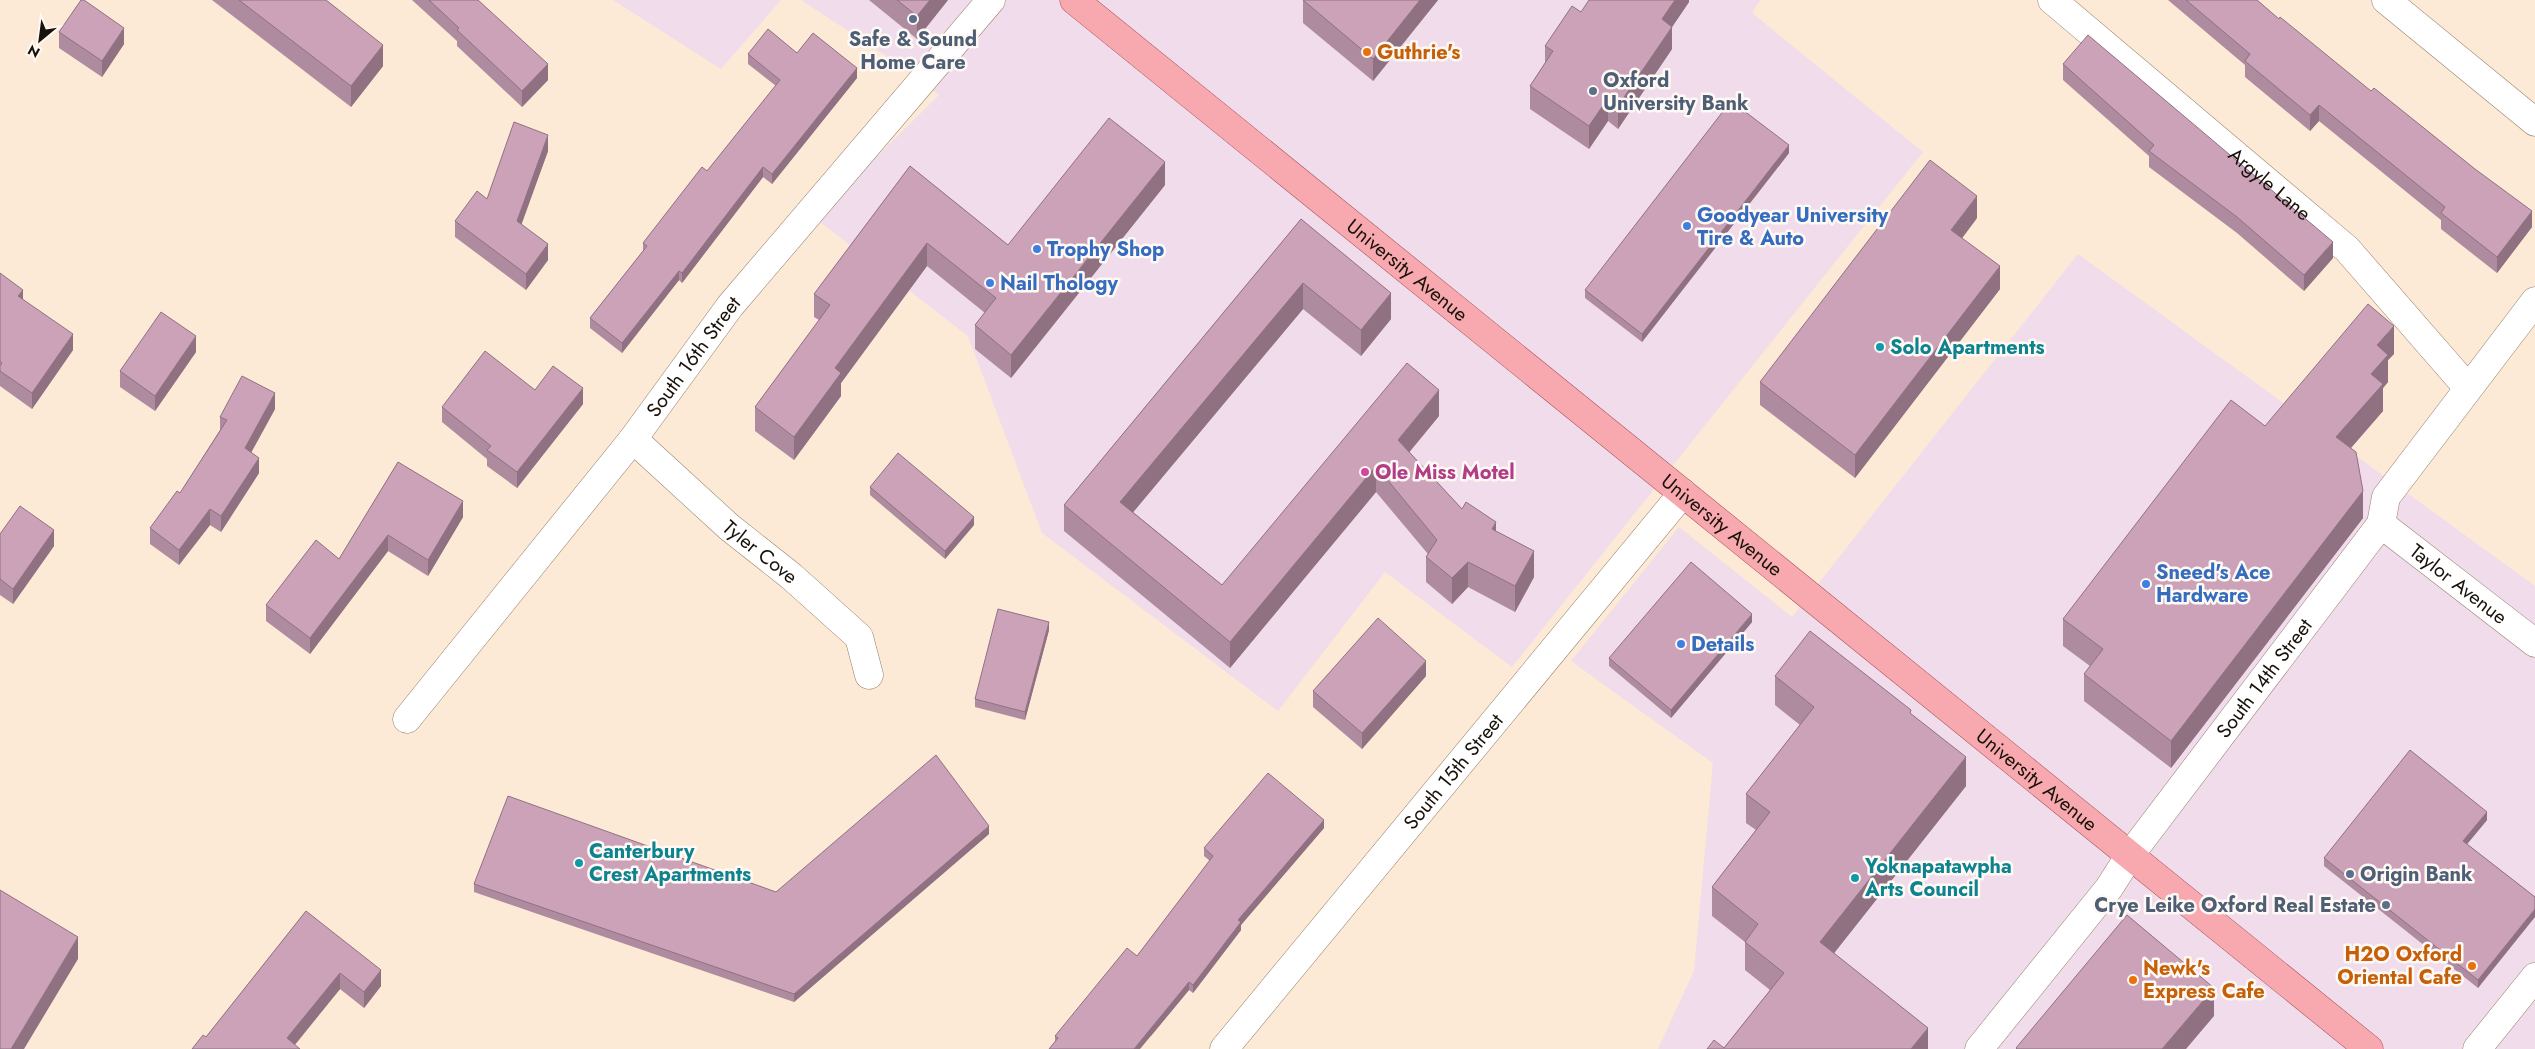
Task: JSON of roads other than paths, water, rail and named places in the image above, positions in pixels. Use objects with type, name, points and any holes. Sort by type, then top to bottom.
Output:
[{"type":"main road","name":"University Avenue","points":[[1074,0],[2369,1049]]},
{"type":"street","name":"South 16th Street","points":[[407,719],[633,439],[730,306],[991,0]]},
{"type":"street","name":"Argyle Lane","points":[[2052,0],[2347,249],[2468,388]]},
{"type":"street","points":[[2386,0],[2535,122]]},
{"type":"street","name":"South 14th Street","points":[[1979,1049],[2109,888],[2130,855],[2381,524],[2386,497],[2535,301]]},
{"type":"street","name":"Tyler Cove","points":[[633,439],[729,527],[791,576],[858,637],[868,675]]},
{"type":"street","name":"South 15th Street","points":[[1224,1049],[1683,493]]},
{"type":"street","name":"Taylor Avenue","points":[[2381,524],[2535,643]]},
{"type":"street","points":[[2477,1049],[2535,977]]},
{"type":"place","name":"Safe & Sound Home Care","points":[[913,19]]},
{"type":"place","name":"Guthrie's","points":[[1367,52]]},
{"type":"place","name":"Oxford University Bank","points":[[1593,91]]},
{"type":"place","name":"Goodyear University Tire & Auto","points":[[1687,226]]},
{"type":"place","name":"Trophy Shop","points":[[1037,249]]},
{"type":"place","name":"Nail Thology","points":[[990,283]]},
{"type":"place","name":"Solo Apartments","points":[[1880,347]]},
{"type":"place","name":"Ole Miss Motel","points":[[1365,472]]},
{"type":"place","name":"Sneed's Ace Hardware","points":[[2146,584]]},
{"type":"place","name":"Details","points":[[1681,644]]},
{"type":"place","name":"Canterbury Crest Apartments","points":[[579,863]]},
{"type":"place","name":"Origin Bank","points":[[2350,874]]},
{"type":"place","name":"Yoknapatawpha Arts Council","points":[[1855,878]]},
{"type":"place","name":"Crye Leike Oxford Real Estate","points":[[2386,905]]},
{"type":"place","name":"H2O Oxford Oriental Cafe","points":[[2472,966]]},
{"type":"place","name":"Newk's Express Cafe","points":[[2133,980]]}]
